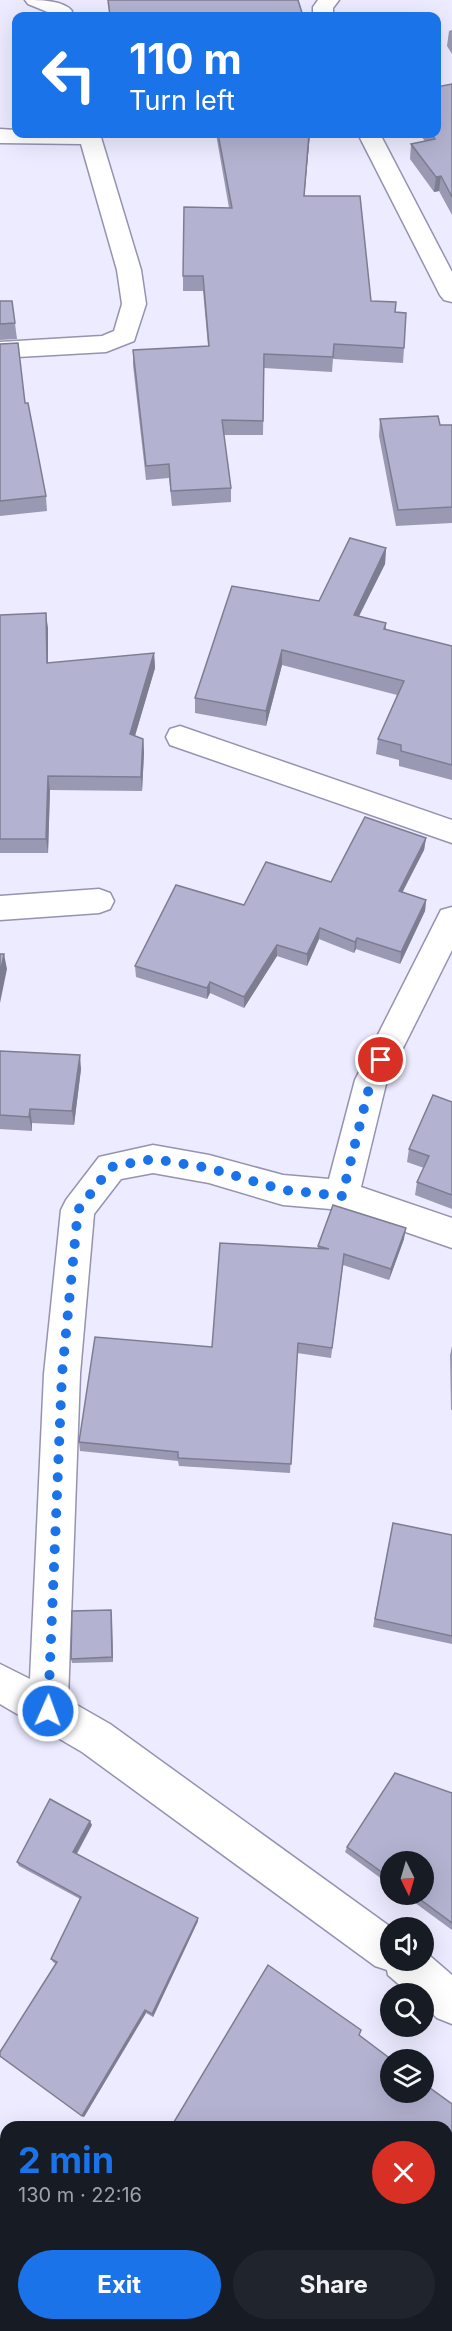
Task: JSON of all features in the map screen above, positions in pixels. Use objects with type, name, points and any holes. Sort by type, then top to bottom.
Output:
[{"type":"street","points":[[35,0],[62,9]]},
{"type":"street","points":[[0,350],[106,344],[125,336],[134,304],[129,270],[91,138]]},
{"type":"street","points":[[371,138],[452,295]]},
{"type":"street","points":[[180,737],[452,832]]},
{"type":"street","points":[[0,908],[99,901]]},
{"type":"street","points":[[342,1196],[371,1080],[452,919]]},
{"type":"street","points":[[48,1711],[62,1374],[78,1210],[111,1167],[153,1159],[209,1168],[283,1190],[342,1196],[452,1233]]},
{"type":"street","points":[[0,1683],[96,1738],[380,1944]]},
{"type":"street","points":[[416,1971],[452,2003]]},
{"type":"building","points":[[108,0],[298,0],[302,12],[110,12]]},
{"type":"building","points":[[452,84],[452,197],[441,176],[436,177],[411,144],[441,138],[441,86]]},
{"type":"building","points":[[219,138],[309,138],[304,196],[360,196],[371,301],[396,302],[395,312],[406,313],[404,348],[334,344],[333,357],[264,354],[263,421],[222,420],[231,488],[171,491],[169,464],[146,466],[133,350],[209,346],[203,276],[183,276],[184,207],[232,208]]},
{"type":"building","points":[[0,301],[12,301],[15,323],[0,324]]},
{"type":"building","points":[[18,343],[25,403],[28,403],[46,496],[0,501],[0,344]]},
{"type":"building","points":[[438,416],[440,425],[452,425],[452,507],[398,510],[380,419]]},
{"type":"building","points":[[350,538],[386,548],[354,615],[386,623],[384,629],[452,646],[452,765],[401,751],[401,745],[378,739],[404,681],[282,650],[266,711],[195,698],[232,586],[319,601]]},
{"type":"building","points":[[46,613],[47,663],[154,653],[130,734],[143,739],[141,777],[48,776],[46,839],[0,839],[0,615]]},
{"type":"building","points":[[365,817],[426,838],[399,891],[426,900],[401,952],[357,938],[355,942],[320,928],[307,954],[277,945],[244,997],[210,982],[207,988],[135,966],[176,885],[244,905],[266,862],[331,882]]},
{"type":"building","points":[[0,954],[4,954],[0,974]]},
{"type":"building","points":[[0,1051],[80,1055],[72,1111],[30,1109],[29,1117],[0,1115]]},
{"type":"building","points":[[433,1095],[452,1102],[452,1195],[417,1182],[429,1156],[409,1149]]},
{"type":"building","points":[[333,1205],[406,1228],[391,1269],[344,1254],[332,1348],[298,1343],[291,1464],[178,1458],[178,1452],[79,1442],[95,1337],[212,1347],[220,1243],[329,1249],[318,1246]]},
{"type":"building","points":[[393,1523],[452,1535],[452,1636],[375,1619]]},
{"type":"building","points":[[111,1610],[112,1657],[71,1659],[72,1611]]},
{"type":"building","points":[[395,1773],[452,1793],[452,1923],[428,1905],[434,1905],[434,1851],[380,1851],[380,1871],[347,1847]]},
{"type":"building","points":[[50,1799],[90,1821],[73,1852],[198,1918],[152,2014],[145,2010],[82,2116],[0,2056],[0,2052],[57,1962],[51,1959],[81,1897],[17,1862]]},
{"type":"building","points":[[268,1965],[361,2030],[359,2035],[380,2051],[380,2103],[434,2103],[434,2091],[452,2104],[452,2121],[175,2121]]},
{"type":"route","points":[[48,1711],[62,1374],[78,1210],[111,1167],[153,1159],[209,1168],[283,1190],[342,1196],[371,1080],[381,1060]]}]
